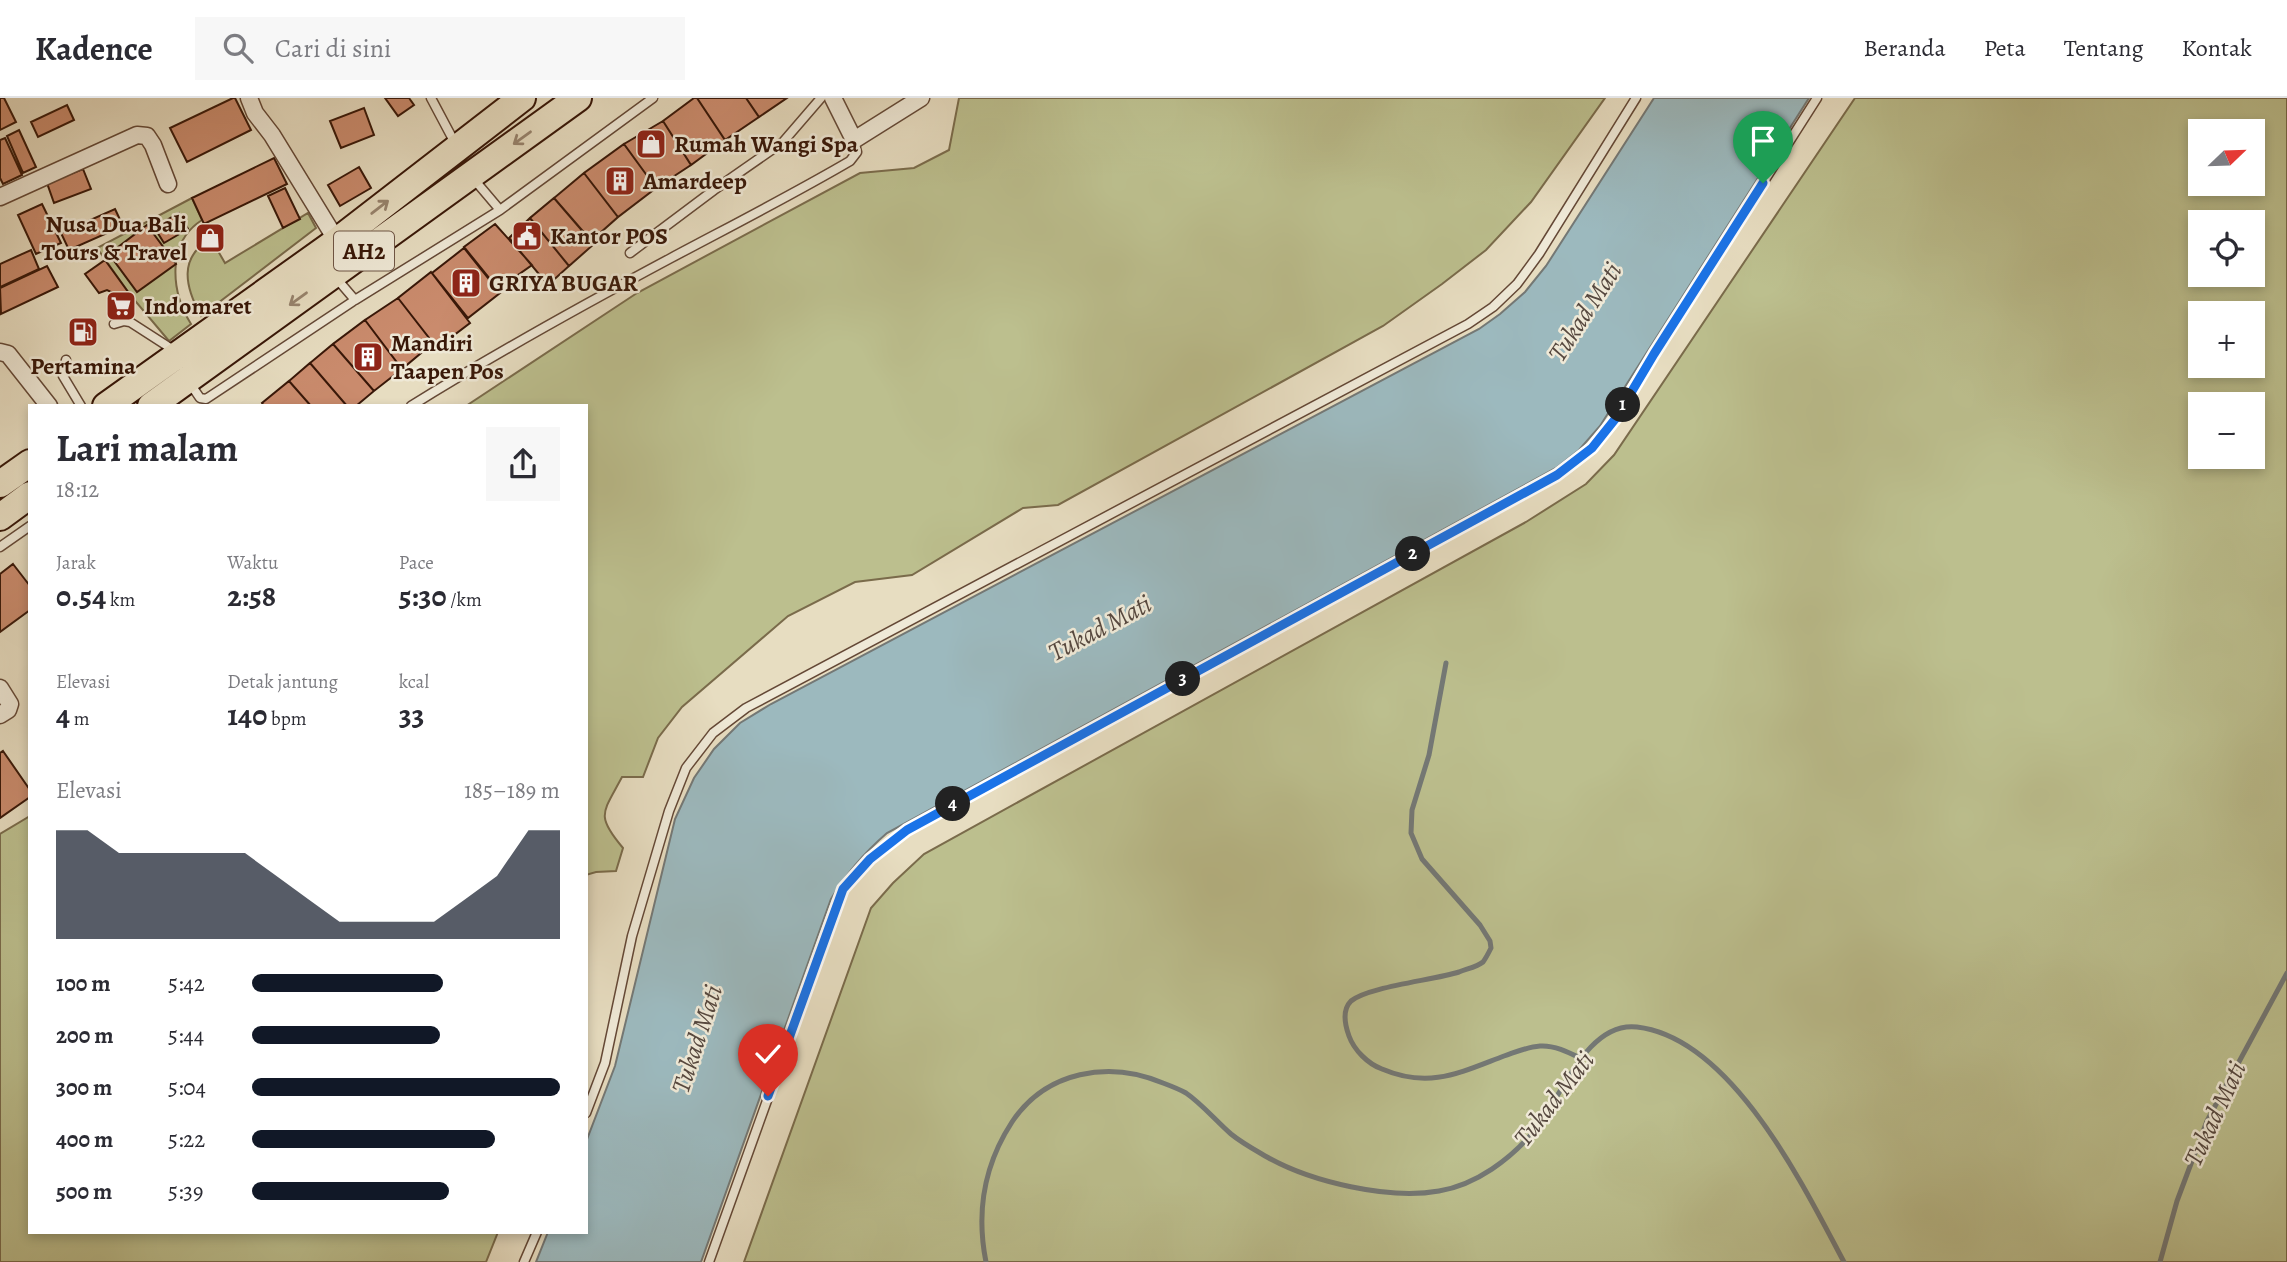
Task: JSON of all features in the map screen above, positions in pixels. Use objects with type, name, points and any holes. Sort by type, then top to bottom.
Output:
[{"type":"highway","name":"AH2","points":[[110,404],[337,241],[522,98]]},
{"type":"highway","name":"AH2","points":[[169,394],[578,98]]},
{"type":"highway","points":[[0,485],[28,464]]},
{"type":"highway","points":[[0,517],[28,496]]},
{"type":"street","points":[[249,98],[255,113],[272,135],[337,241]]},
{"type":"street","points":[[833,98],[854,140],[921,98]]},
{"type":"street","points":[[0,197],[137,135],[147,136],[153,145],[168,184]]},
{"type":"street","points":[[0,352],[8,354],[47,404]]},
{"type":"street","points":[[0,688],[10,704],[8,710],[0,715]]},
{"type":"lane","points":[[431,98],[457,147]]},
{"type":"lane","points":[[169,394],[206,399],[355,300],[500,210],[653,98]]},
{"type":"lane","points":[[630,253],[713,190],[783,142],[821,98]]},
{"type":"lane","points":[[588,1108],[605,1063],[632,936],[669,811],[686,768],[713,733],[746,708],[1477,318],[1493,307],[1517,284],[1539,254],[1636,98]]},
{"type":"lane","points":[[709,1262],[835,909],[843,889],[870,859],[907,830],[1557,475],[1592,448],[1616,418],[1817,98]]},
{"type":"lane","points":[[414,404],[547,325],[768,209],[850,162],[857,152],[854,140]]},
{"type":"lane","points":[[470,175],[500,210]]},
{"type":"lane","points":[[333,274],[355,300]]},
{"type":"lane","points":[[114,324],[130,322],[179,354]]},
{"type":"lane","points":[[66,360],[63,376],[80,404]]},
{"type":"lane","points":[[0,547],[28,527]]},
{"type":"lane","points":[[524,1262],[536,1234]]},
{"type":"green space","points":[[959,98],[1605,98],[1531,202],[1486,250],[1383,326],[1058,505],[1023,508],[912,575],[855,582],[788,616],[682,707],[658,738],[643,777],[622,777],[605,814],[608,828],[623,848],[616,871],[588,874],[588,404],[469,404],[637,293],[860,173],[914,168],[949,150]]},
{"type":"green space","points":[[1855,98],[2287,98],[2287,1262],[744,1262],[871,908],[924,854],[1526,522],[1586,484],[1614,455]]},
{"type":"green space","points":[[192,198],[202,220],[182,241],[176,269],[179,297],[191,324],[169,341],[131,296],[97,248]]},
{"type":"green space","points":[[308,213],[316,228],[201,316],[188,284],[189,264],[200,246],[211,239],[225,263]]},
{"type":"green space","points":[[28,817],[28,1234],[497,1234],[486,1262],[0,1262],[0,834]]},
{"type":"water","points":[[1654,98],[1809,98],[1600,426],[1579,450],[1556,468],[887,833],[856,863],[831,899],[701,1262],[536,1262],[547,1234],[588,1234],[588,1137],[615,1066],[675,819],[694,778],[714,749],[740,723],[771,704],[1479,329],[1525,292],[1546,266]]},
{"type":"building","points":[[0,98],[4,98],[16,122],[0,130]]},
{"type":"building","points":[[233,98],[251,130],[187,162],[170,128]]},
{"type":"building","points":[[385,98],[409,98],[414,105],[398,116]]},
{"type":"building","points":[[697,98],[725,140],[691,165],[663,121]]},
{"type":"building","points":[[697,98],[746,98],[759,117],[725,140]]},
{"type":"building","points":[[746,98],[787,98],[759,117]]},
{"type":"building","points":[[67,105],[74,120],[38,137],[31,122]]},
{"type":"building","points":[[364,108],[374,135],[341,148],[330,121]]},
{"type":"building","points":[[663,121],[691,165],[656,188],[624,144]]},
{"type":"building","points":[[19,130],[36,167],[23,173],[7,136]]},
{"type":"building","points":[[5,138],[22,175],[3,184],[0,178],[0,140]]},
{"type":"building","name":"Amardeep","points":[[624,144],[656,188],[618,217],[584,173]]},
{"type":"building","points":[[274,158],[287,184],[204,224],[192,198]]},
{"type":"building","points":[[359,167],[371,188],[340,206],[328,185]]},
{"type":"building","points":[[83,169],[91,189],[54,203],[47,183]]},
{"type":"building","points":[[584,173],[618,217],[591,241],[554,198]]},
{"type":"building","points":[[285,188],[300,219],[283,228],[268,196]]},
{"type":"building","points":[[554,198],[594,244],[569,266],[530,218]]},
{"type":"building","points":[[42,204],[61,243],[36,254],[18,215]]},
{"type":"building","points":[[115,209],[123,226],[69,250],[61,233]]},
{"type":"building","points":[[179,213],[188,229],[164,243],[154,227]]},
{"type":"building","points":[[530,218],[569,266],[548,285],[509,238]]},
{"type":"building","points":[[495,224],[532,265],[498,289],[464,247]]},
{"type":"building","points":[[147,225],[176,264],[137,292],[109,254]]},
{"type":"building","name":"GRIYA BUGAR","points":[[464,248],[500,293],[468,318],[432,273]]},
{"type":"building","points":[[31,250],[39,269],[0,287],[0,264]]},
{"type":"building","points":[[105,260],[131,296],[128,300],[107,290],[99,293],[85,274]]},
{"type":"building","points":[[47,266],[58,287],[1,314],[0,288]]},
{"type":"building","points":[[431,272],[470,323],[437,348],[398,298]]},
{"type":"building","points":[[398,298],[433,343],[402,369],[365,320]]},
{"type":"building","name":"Mandiri Taapen Pos","points":[[365,320],[402,369],[374,391],[333,344]]},
{"type":"building","points":[[333,344],[374,391],[358,404],[345,404],[310,363]]},
{"type":"building","points":[[310,363],[345,404],[309,404],[289,381]]},
{"type":"building","points":[[289,381],[309,404],[263,404]]},
{"type":"building","points":[[13,564],[28,583],[28,611],[0,632],[0,574]]},
{"type":"building","points":[[3,751],[28,787],[28,798],[0,818],[0,753]]},
{"type":"waterway","points":[[1446,663],[1429,755],[1412,810],[1411,833],[1422,859],[1480,925],[1490,941],[1491,948],[1483,962],[1475,967],[1359,996],[1351,1001],[1345,1013],[1349,1036],[1358,1051],[1372,1064],[1399,1075],[1415,1078],[1458,1073],[1535,1047],[1556,1048],[1580,1058]]},
{"type":"waterway","name":"Tukad Mati","points":[[2160,1262],[2177,1201],[2207,1121],[2287,973]]},
{"type":"waterway","name":"Tukad Mati","points":[[986,1262],[982,1207],[995,1155],[1002,1138],[1026,1105],[1042,1091],[1060,1081],[1100,1072],[1142,1076],[1186,1093],[1235,1137],[1285,1166],[1351,1187],[1419,1193],[1439,1191],[1466,1183],[1504,1160],[1535,1130],[1589,1049],[1603,1036],[1619,1028],[1637,1027],[1672,1037],[1704,1058],[1734,1086],[1786,1158],[1844,1262]]},
{"type":"place","name":"Rumah Wangi Spa","points":[[651,144]]},
{"type":"place","name":"Amardeep","points":[[620,181]]},
{"type":"place","name":"Kantor POS","points":[[527,236]]},
{"type":"place","name":"Nusa Dua Bali Tours & Travel","points":[[210,238]]},
{"type":"place","name":"GRIYA BUGAR","points":[[466,283]]},
{"type":"place","name":"Indomaret","points":[[121,306]]},
{"type":"place","name":"Pertamina","points":[[83,332]]},
{"type":"place","name":"Mandiri Taapen Pos","points":[[368,357]]},
{"type":"route","points":[[768,1096],[843,889],[870,859],[907,830],[1557,475],[1592,448],[1616,418],[1763,183]]}]
